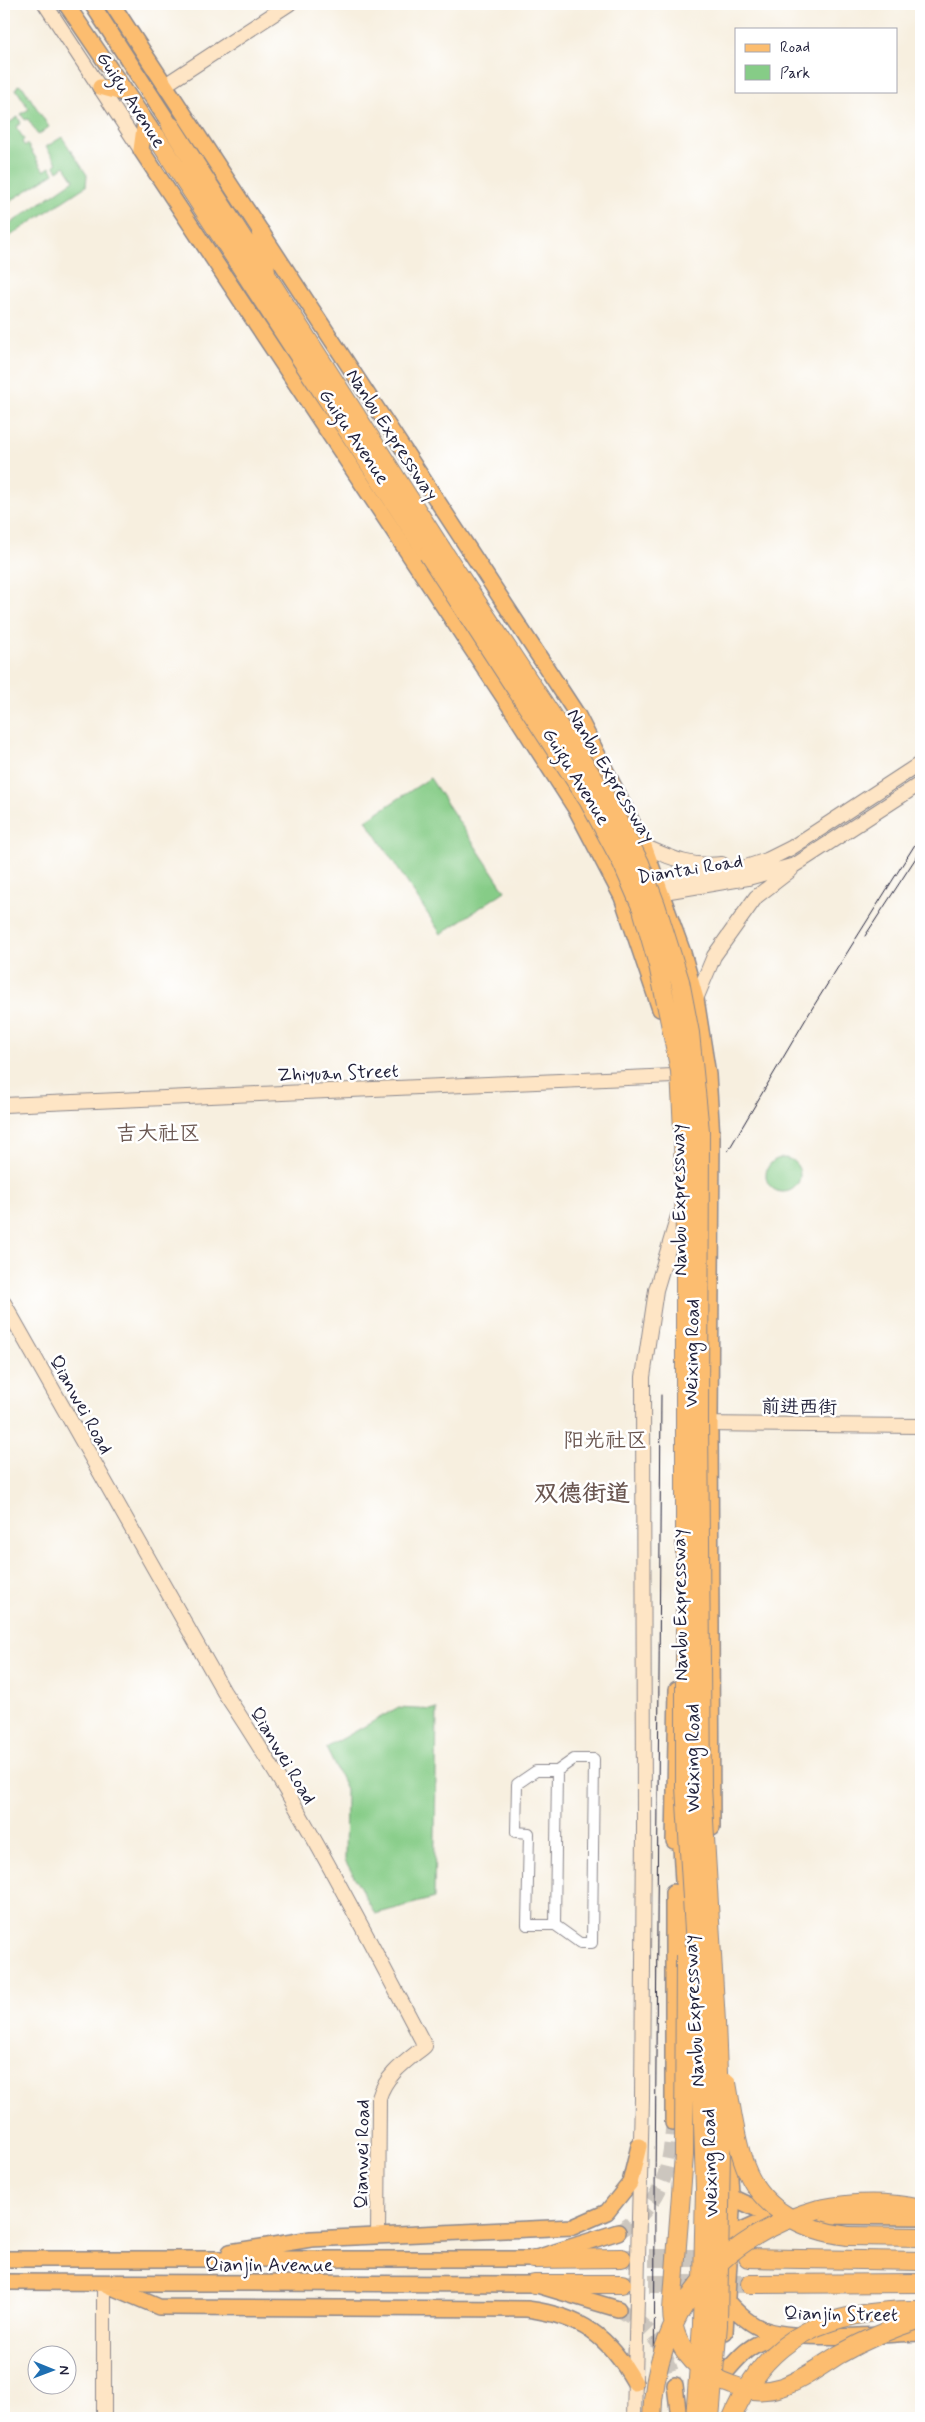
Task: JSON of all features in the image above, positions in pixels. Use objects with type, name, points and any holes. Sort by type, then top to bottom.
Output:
[{"type":"highway","name":"Nanbu Expressway","points":[[171,126],[267,277],[588,800],[610,841],[642,909],[658,965],[680,1071],[683,1131],[685,1787],[700,2026],[705,2189],[702,2325],[695,2418]]},
{"type":"highway","name":"Nanbu Expressway","points":[[150,128],[434,551],[602,791],[640,863],[656,905],[680,981],[690,1033],[700,1130],[699,1419],[702,1787],[716,2022],[721,2228],[718,2325],[710,2418]]},
{"type":"highway","points":[[261,233],[267,277]]},
{"type":"highway","points":[[685,1787],[685,2128],[683,2190],[672,2297],[673,2328],[691,2359],[706,2372],[737,2387],[760,2391],[790,2384],[871,2338],[921,2319]]},
{"type":"highway","points":[[716,2022],[739,2148],[745,2168],[762,2195],[800,2225],[814,2230],[848,2236],[921,2237]]},
{"type":"highway","points":[[652,2418],[659,2365],[673,2326],[698,2286],[711,2270],[739,2246],[784,2221],[826,2208],[848,2204],[876,2203],[921,2209]]},
{"type":"highway","points":[[533,2258],[622,2258]]},
{"type":"highway","points":[[748,2258],[921,2261]]},
{"type":"highway","points":[[750,2284],[921,2283]]},
{"type":"highway","points":[[534,2284],[622,2284]]},
{"type":"highway","points":[[732,2418],[748,2387],[768,2360],[779,2349],[804,2332],[852,2314],[887,2310],[921,2310]]},
{"type":"main road","name":"Guigu Avenue","points":[[45,4],[509,705],[577,811],[622,897]]},
{"type":"main road","name":"Guigu Avenue","points":[[66,4],[150,128]]},
{"type":"main road","name":"Guigu Avenue","points":[[92,4],[171,126]]},
{"type":"main road","name":"Guigu Avenue","points":[[112,4],[578,716],[644,846],[660,888]]},
{"type":"main road","points":[[165,85],[289,4]]},
{"type":"main road","points":[[100,87],[126,94]]},
{"type":"main road","points":[[141,150],[150,128]]},
{"type":"main road","name":"Diantai Road","points":[[622,897],[767,860],[791,848],[921,763]]},
{"type":"main road","name":"Diantai Road","points":[[660,888],[748,878],[795,865],[921,783]]},
{"type":"main road","points":[[644,846],[689,864],[714,865],[767,860]]},
{"type":"main road","points":[[696,999],[714,956],[756,897],[786,876],[795,865]]},
{"type":"main road","name":"Weixing Road","points":[[660,888],[683,953],[696,999],[708,1075],[712,1137],[710,1424],[712,1884],[731,2197],[728,2302],[718,2418]]},
{"type":"main road","name":"Weixing Road","points":[[622,897],[658,1002],[668,1038],[677,1129],[677,1668],[680,1867],[693,2038],[697,2260],[690,2418]]},
{"type":"main road","name":"Zhiyuan Street","points":[[4,1105],[673,1076]]},
{"type":"main road","name":"Weixing Road","points":[[634,2418],[639,2146],[642,2099],[644,1828],[643,1377],[656,1290],[678,1216]]},
{"type":"main road","name":"Qianwei Road","points":[[4,1303],[224,1692],[249,1729],[352,1908],[425,2046],[393,2073],[383,2085],[379,2098],[378,2236]]},
{"type":"main road","name":"前进西街","points":[[677,1424],[921,1426]]},
{"type":"main road","points":[[673,2123],[673,1857],[677,1668]]},
{"type":"main road","points":[[187,2259],[311,2239],[573,2227],[607,2212],[630,2183],[639,2146]]},
{"type":"main road","points":[[731,2197],[757,2209],[800,2217]]},
{"type":"main road","points":[[697,2260],[731,2235],[769,2220],[800,2217],[921,2218]]},
{"type":"main road","name":"Qianjin Avenue","points":[[4,2259],[533,2258],[618,2232]]},
{"type":"main road","name":"Qianjin Street","points":[[697,2260],[728,2302],[747,2320],[758,2327],[784,2334],[814,2336],[921,2333]]},
{"type":"main road","name":"Qianjin Avenue","points":[[4,2282],[534,2284],[618,2309]]},
{"type":"main road","points":[[104,2418],[104,2283],[159,2307],[527,2309],[551,2312],[583,2324],[606,2342],[625,2366],[634,2383]]},
{"type":"main road","points":[[721,2378],[748,2348],[763,2340],[784,2334]]},
{"type":"main road","points":[[675,2385],[679,2418]]},
{"type":"street","points":[[574,1759],[594,1759],[592,1943],[580,1943],[555,1925],[527,1925],[528,1833],[516,1832],[517,1784],[536,1771],[557,1771],[574,1759]]},
{"type":"street","points":[[555,1925],[557,1771]]},
{"type":"green space","points":[[18,85],[23,87],[49,127],[38,135],[28,119],[25,120],[21,114],[29,109],[16,89]]},
{"type":"green space","points":[[18,117],[21,123],[16,127],[24,139],[22,142],[25,146],[27,144],[44,171],[50,167],[54,173],[4,205],[4,126]]},
{"type":"green space","points":[[62,137],[87,175],[86,186],[4,240],[4,228],[74,180],[65,166],[58,171],[54,165],[57,163],[46,147]]},
{"type":"green space","points":[[430,778],[505,891],[441,934],[366,820]]},
{"type":"green space","points":[[783,1158],[790,1159],[795,1163],[799,1168],[799,1182],[795,1187],[790,1191],[783,1192],[776,1191],[771,1187],[767,1182],[766,1175],[767,1168],[771,1163],[776,1159]]},
{"type":"green space","points":[[397,1708],[437,1710],[434,1898],[375,1914],[345,1860],[346,1789],[326,1748]]},
{"type":"tunnel","points":[[618,2232],[645,2211],[661,2186],[669,2157],[673,2123]]},
{"type":"tunnel","points":[[622,2258],[718,2258]]},
{"type":"tunnel","points":[[622,2284],[750,2284]]},
{"type":"tunnel","points":[[618,2309],[640,2324],[656,2340],[667,2359],[675,2385]]},
{"type":"tram line","points":[[728,1151],[813,1007],[921,835]]},
{"type":"tram line","points":[[865,936],[921,850]]},
{"type":"tram line","points":[[654,2418],[661,1395]]},
{"type":"district","name":"吉大社区","points":[[158,1133]]},
{"type":"district","name":"阳光社区","points":[[605,1440]]},
{"type":"district","name":"双德街道","points":[[582,1493]]}]
